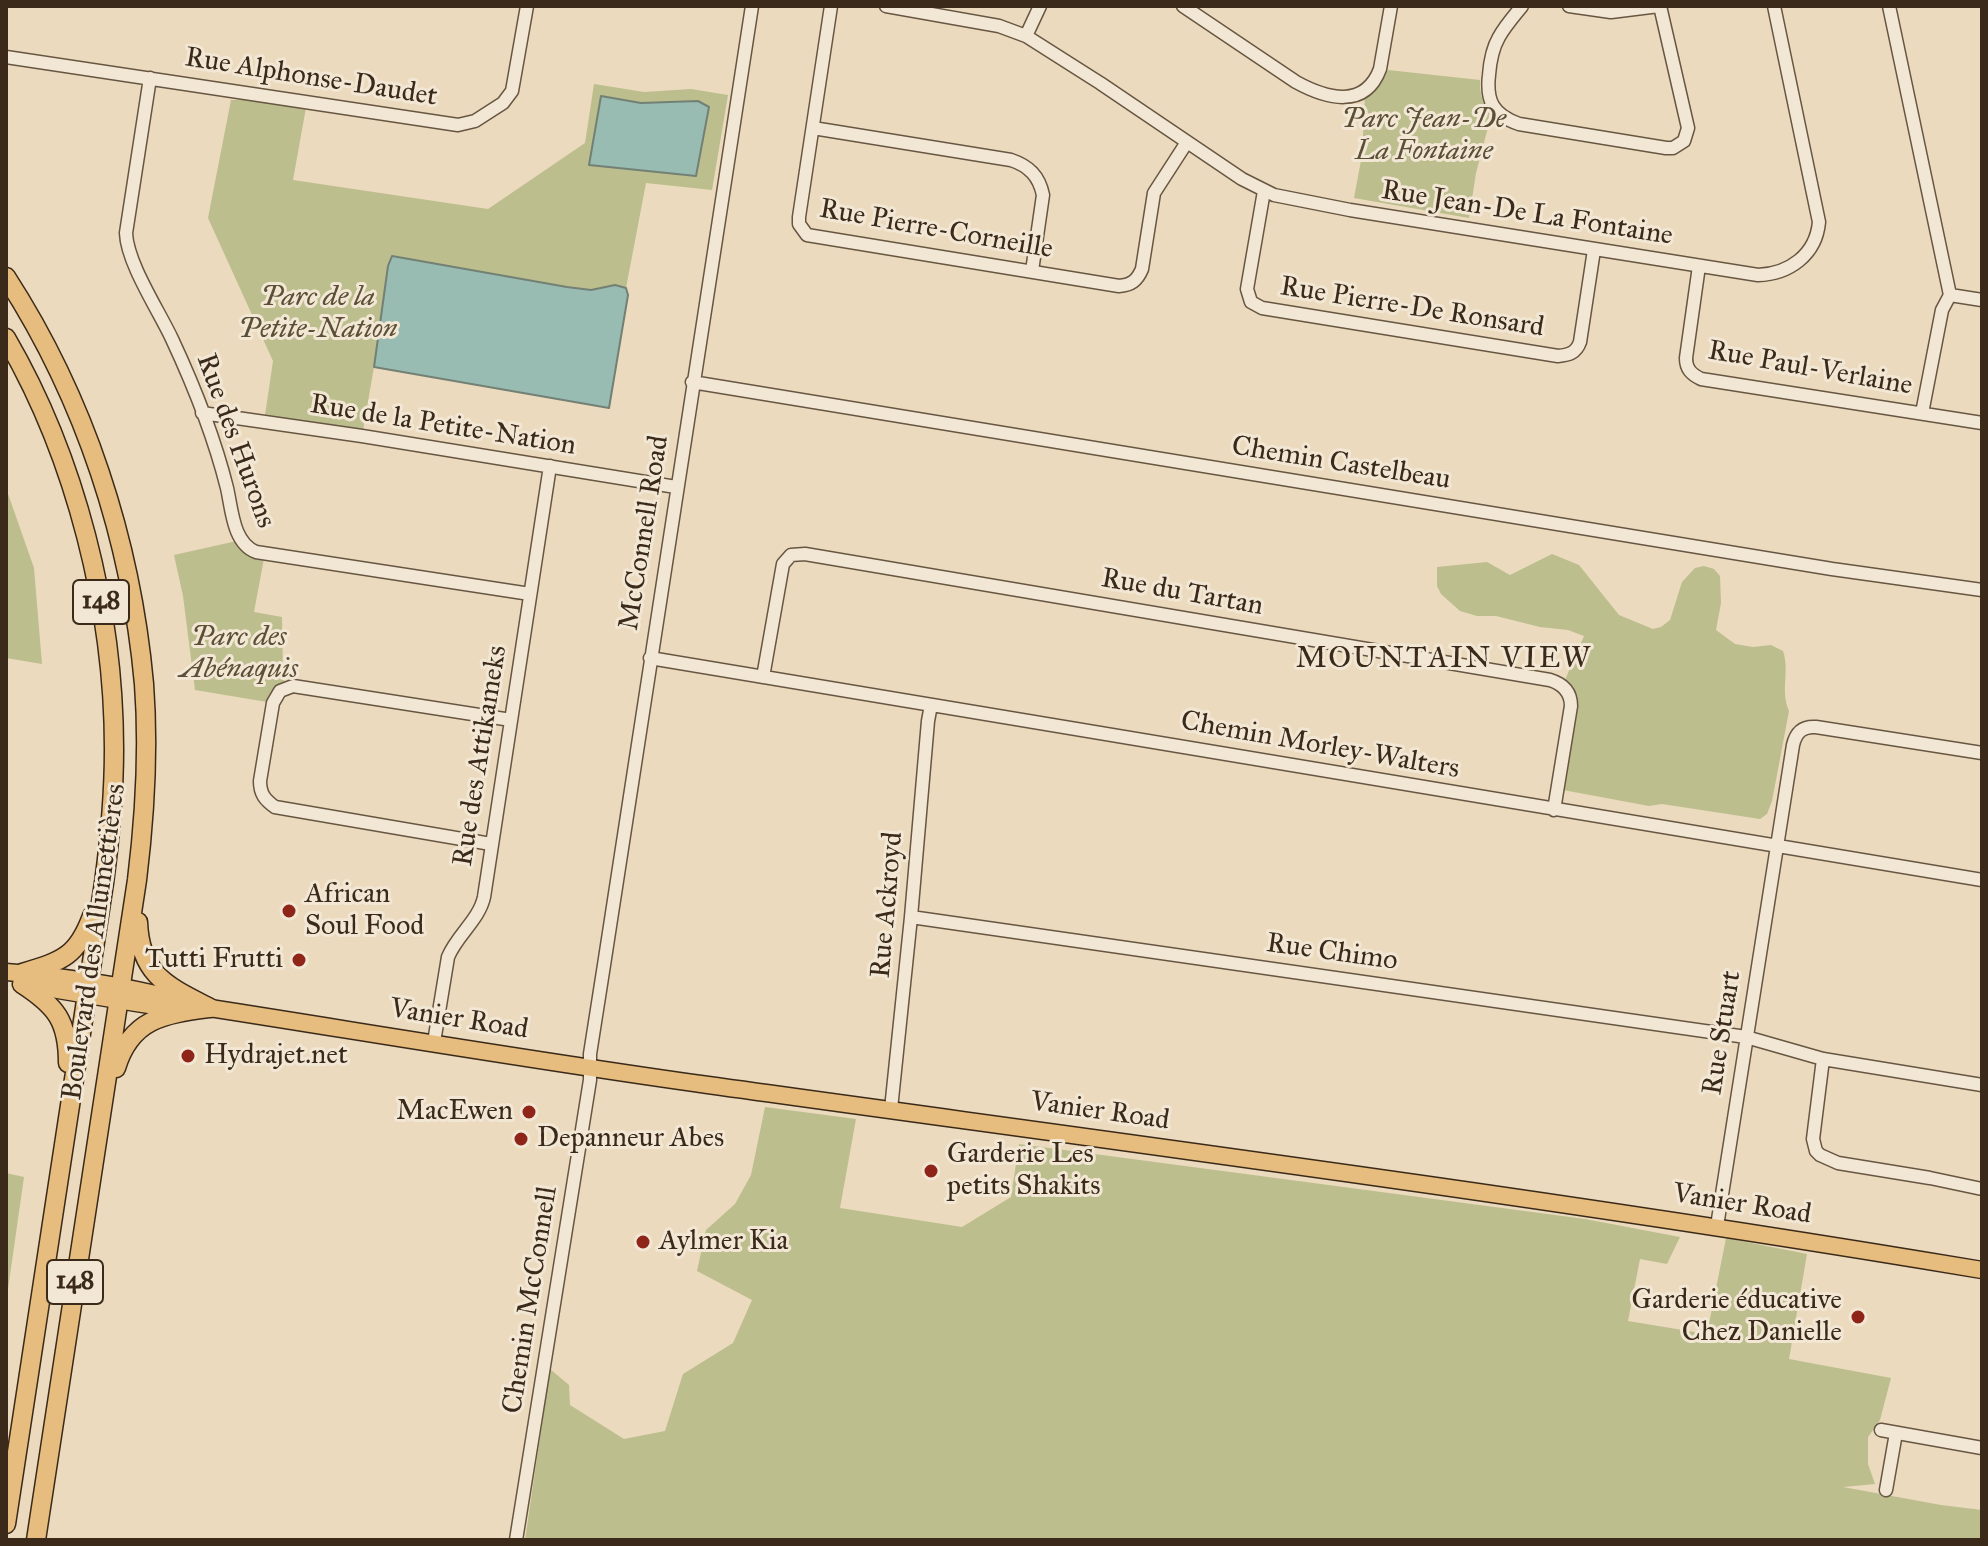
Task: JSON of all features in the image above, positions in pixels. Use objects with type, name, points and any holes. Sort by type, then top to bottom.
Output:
[{"type":"highway","name":"Boulevard des Allumettières","points":[[6,277],[68,392],[107,493],[130,585],[145,719],[145,784],[137,880],[36,1540]]},
{"type":"highway","name":"Boulevard des Allumettières","points":[[6,338],[58,449],[85,536],[108,646],[114,747],[112,815],[104,883],[6,1524]]},
{"type":"highway","points":[[137,880],[139,939],[144,957],[159,978],[172,989],[210,1008]]},
{"type":"highway","points":[[14,977],[51,964],[75,949],[85,935],[104,883]]},
{"type":"highway","points":[[14,977],[51,1006],[67,1035],[64,1145]]},
{"type":"highway","points":[[94,1153],[120,1057],[129,1039],[140,1028],[172,1013],[210,1008]]},
{"type":"main road","name":"Vanier Road","points":[[14,977],[41,974],[88,989],[172,997],[210,1008],[590,1067],[1717,1226],[1982,1270]]},
{"type":"street","name":"Rue Alphonse-Daudet","points":[[6,57],[449,124],[467,124],[503,103],[512,91],[527,6]]},
{"type":"street","name":"McConnell Road","points":[[590,1067],[692,382],[752,6]]},
{"type":"street","name":"Rue Pierre-Corneille","points":[[831,6],[799,217],[799,224],[807,235],[1119,286],[1133,283],[1142,269],[1154,193],[1187,142]]},
{"type":"street","name":"Rue Jean-De La Fontaine","points":[[886,6],[940,10],[1026,36],[1264,191],[1300,201],[1758,275],[1791,267],[1811,247],[1818,230],[1818,213],[1774,6]]},
{"type":"street","points":[[1026,36],[1040,6]]},
{"type":"street","points":[[1183,6],[1296,82],[1316,92],[1350,97],[1365,92],[1377,78],[1391,6]]},
{"type":"street","points":[[1522,6],[1500,36],[1492,54],[1488,91],[1493,108],[1500,115],[1519,124],[1666,148],[1673,148],[1684,141],[1688,128],[1659,6],[1611,12],[1569,6]]},
{"type":"street","points":[[1889,6],[1950,295],[1942,310],[1922,413]]},
{"type":"street","name":"Rue des Hurons","points":[[150,78],[126,241],[128,252],[173,340],[202,413],[244,546],[256,552],[530,594]]},
{"type":"street","points":[[813,128],[1011,160],[1028,168],[1036,176],[1043,195],[1032,271]]},
{"type":"street","name":"Rue Pierre-De Ronsard","points":[[1264,191],[1247,289],[1251,302],[1262,308],[1566,355],[1578,348],[1580,342],[1594,250]]},
{"type":"street","name":"Rue Paul-Verlaine","points":[[1699,266],[1686,358],[1686,366],[1694,376],[1982,423]]},
{"type":"street","points":[[1950,295],[1982,300]]},
{"type":"street","name":"Chemin Castelbeau","points":[[692,382],[1832,569],[1982,590]]},
{"type":"street","name":"Rue de la Petite-Nation","points":[[202,413],[676,487]]},
{"type":"street","name":"Rue des Attikameks","points":[[434,1042],[448,957],[480,909],[550,466]]},
{"type":"street","name":"Rue du Tartan","points":[[763,677],[780,573],[786,558],[805,554],[929,574],[1557,682],[1568,692],[1571,706],[1554,810]]},
{"type":"street","name":"Chemin Morley-Walters","points":[[650,658],[1982,880]]},
{"type":"street","points":[[491,844],[284,810],[275,807],[263,796],[260,781],[273,703],[280,691],[293,686],[511,720]]},
{"type":"street","name":"Rue Ackroyd","points":[[891,1109],[931,705]]},
{"type":"street","name":"Rue Stuart","points":[[1717,1226],[1794,739],[1805,727],[1816,727],[1982,753]]},
{"type":"street","name":"Rue Chimo","points":[[911,917],[1746,1037],[1823,1059],[1982,1085]]},
{"type":"street","points":[[1823,1059],[1813,1139],[1820,1155],[1838,1163],[1982,1189]]},
{"type":"street","name":"Chemin McConnell","points":[[516,1540],[588,1096],[590,1067]]},
{"type":"street","points":[[1881,1430],[1982,1448]]},
{"type":"street","points":[[1886,1490],[1896,1433]]},
{"type":"green space","name":"Parc Jean-De La Fontaine","points":[[1388,70],[1480,80],[1482,99],[1491,116],[1476,173],[1469,218],[1354,198],[1362,155],[1365,96],[1381,84]]},
{"type":"green space","name":"Parc de la Petite-Nation","points":[[594,84],[644,92],[691,89],[728,95],[712,190],[646,183],[626,288],[615,285],[591,290],[567,287],[392,256],[362,436],[264,422],[273,361],[208,218],[231,100],[286,99],[307,102],[293,180],[488,209],[585,143]]},
{"type":"green space","points":[[6,488],[34,568],[42,664],[6,658]]},
{"type":"green space","name":"Parc des Abénaquis","points":[[241,540],[265,553],[254,612],[282,617],[286,688],[273,703],[195,690],[183,596],[174,555]]},
{"type":"green space","points":[[1552,554],[1579,565],[1619,615],[1653,629],[1670,620],[1682,582],[1695,568],[1704,566],[1714,569],[1720,576],[1721,603],[1716,630],[1735,644],[1753,647],[1771,645],[1783,651],[1785,696],[1789,711],[1767,814],[1760,819],[1662,804],[1649,806],[1563,790],[1577,707],[1574,690],[1565,680],[1584,636],[1568,630],[1460,611],[1441,594],[1437,586],[1437,567],[1487,562],[1510,575]]},
{"type":"green space","points":[[765,1107],[856,1119],[840,1208],[962,1227],[1011,1197],[1019,1144],[1585,1219],[1680,1237],[1667,1264],[1640,1259],[1628,1321],[1707,1334],[1726,1238],[1807,1254],[1789,1359],[1891,1378],[1880,1420],[1868,1437],[1868,1464],[1875,1484],[1843,1487],[1982,1510],[1982,1540],[525,1540],[550,1369],[569,1385],[570,1405],[624,1439],[665,1431],[683,1374],[733,1343],[752,1300],[697,1271],[706,1230],[735,1204],[751,1175]]},
{"type":"green space","points":[[6,1173],[24,1177],[6,1303]]},
{"type":"water","points":[[601,96],[641,103],[698,101],[709,107],[696,176],[589,165]]},
{"type":"water","points":[[392,256],[567,287],[591,290],[615,285],[626,288],[628,295],[609,408],[374,367]]},
{"type":"place","name":"African Soul Food","points":[[289,911]]},
{"type":"place","name":"Tutti Frutti","points":[[299,960]]},
{"type":"place","name":"Hydrajet.net","points":[[188,1056]]},
{"type":"place","name":"MacEwen","points":[[529,1112]]},
{"type":"place","name":"Depanneur Abes","points":[[521,1139]]},
{"type":"place","name":"Garderie Les petits Shakits","points":[[931,1171]]},
{"type":"place","name":"Aylmer Kia","points":[[643,1242]]},
{"type":"place","name":"Garderie éducative Chez Danielle","points":[[1858,1317]]},
{"type":"district","name":"MOUNTAIN VIEW","points":[[1444,660]]}]
